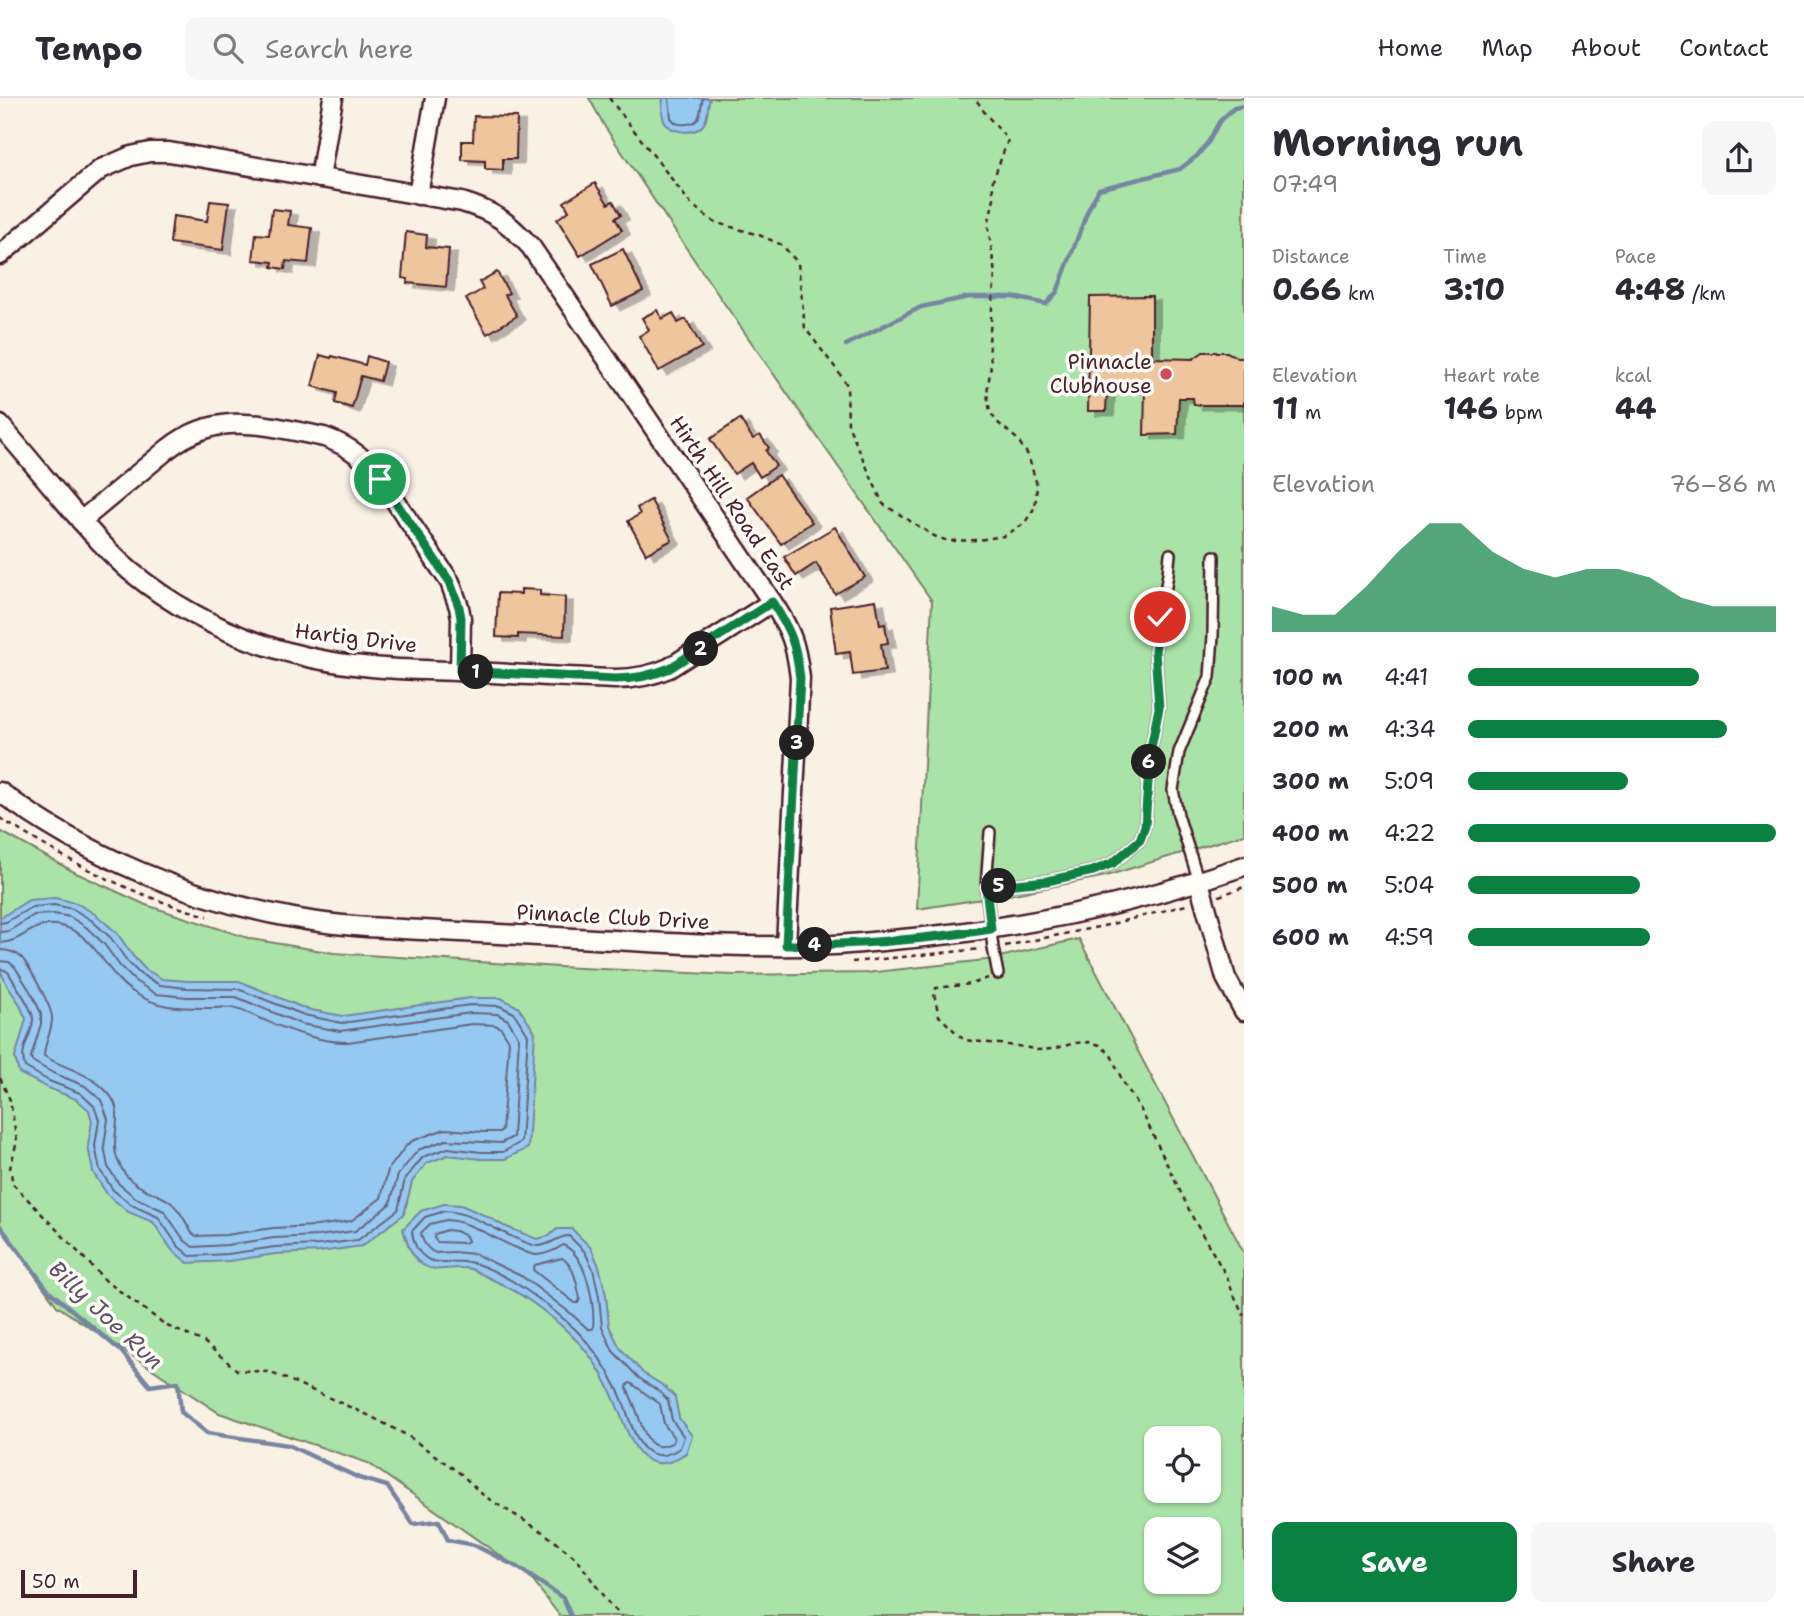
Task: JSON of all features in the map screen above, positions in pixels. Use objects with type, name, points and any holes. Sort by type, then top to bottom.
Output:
[{"type":"street","points":[[327,179],[333,98]]},
{"type":"street","points":[[418,195],[435,98]]},
{"type":"street","name":"Hirth Hill Road East","points":[[0,255],[102,169],[131,156],[150,152],[169,152],[462,202],[493,213],[506,221],[531,247],[791,633],[800,678],[786,945]]},
{"type":"street","points":[[81,521],[174,443],[202,428],[248,424],[335,441],[366,461],[375,471],[450,582],[461,618],[460,671]]},
{"type":"street","name":"Hartig Drive","points":[[0,425],[104,547],[130,570],[190,613],[225,631],[293,655],[373,667],[636,679],[670,668],[772,602]]},
{"type":"street","name":"Pinnacle Club Drive","points":[[0,792],[66,836],[118,863],[180,888],[294,918],[359,927],[706,945],[834,945],[954,935],[1077,914],[1199,882],[1244,866]]},
{"type":"street","points":[[1199,882],[1226,978],[1244,1011]]},
{"type":"lane","points":[[986,887],[1047,881],[1093,871],[1113,863],[1140,840],[1145,826],[1150,753],[1159,708],[1155,651],[1170,554]]},
{"type":"lane","points":[[1199,882],[1178,815],[1173,789],[1179,752],[1210,677],[1214,556]]},
{"type":"lane","points":[[990,832],[986,887],[998,975]]},
{"type":"path","points":[[609,98],[691,204],[714,222],[759,235],[782,245],[798,263],[806,328],[847,385],[848,425],[883,504],[934,536],[948,541],[1004,536],[1024,524],[1035,507],[1037,485],[1028,454],[990,412],[987,393],[991,365],[989,342],[994,286],[988,225],[994,198],[992,183],[1008,141],[975,98]]},
{"type":"path","points":[[998,975],[972,984],[936,988],[934,994],[939,1016],[964,1040],[1037,1050],[1088,1042],[1100,1045],[1111,1055],[1227,1277],[1244,1315]]},
{"type":"path","points":[[0,1078],[10,1101],[17,1141],[10,1168],[13,1184],[106,1281],[167,1326],[204,1342],[237,1370],[268,1372],[289,1380],[408,1436],[461,1474],[484,1496],[543,1532],[577,1559],[609,1604],[622,1616]]},
{"type":"green space","points":[[589,98],[1244,98],[1244,834],[1106,876],[917,909],[932,601],[701,270],[605,127]]},
{"type":"green space","points":[[0,831],[76,873],[146,905],[251,939],[334,953],[733,975],[866,973],[986,960],[1079,939],[1244,1253],[1244,1616],[560,1616],[529,1576],[368,1463],[219,1413],[57,1306],[0,1227]]},
{"type":"water","points":[[663,98],[710,98],[705,122],[694,131],[682,132],[671,128],[663,118]]},
{"type":"water","points":[[55,898],[76,903],[95,914],[117,933],[145,969],[162,979],[239,981],[306,1009],[343,1016],[470,998],[501,998],[518,1007],[535,1032],[528,1148],[505,1159],[448,1155],[427,1163],[412,1182],[404,1214],[362,1246],[188,1263],[172,1250],[153,1222],[128,1212],[107,1194],[93,1172],[88,1146],[92,1121],[89,1110],[76,1099],[19,1073],[15,1058],[26,1019],[0,970],[0,918],[29,900]]},
{"type":"water","points":[[444,1204],[461,1205],[537,1239],[549,1236],[557,1229],[572,1229],[591,1248],[599,1266],[606,1295],[609,1326],[620,1348],[643,1373],[664,1386],[675,1397],[679,1418],[692,1436],[686,1453],[672,1461],[659,1463],[640,1454],[627,1432],[603,1376],[593,1361],[567,1331],[534,1304],[471,1269],[428,1268],[415,1258],[403,1229],[421,1211]]},
{"type":"building","points":[[474,116],[517,117],[516,159],[503,159],[503,170],[485,169],[485,161],[462,160],[462,141],[473,141]]},
{"type":"building","points":[[595,183],[608,204],[613,201],[621,215],[615,218],[622,230],[580,256],[557,219],[569,211],[564,202]]},
{"type":"building","points":[[210,201],[229,203],[223,250],[170,243],[173,216],[207,221]]},
{"type":"building","points":[[272,209],[290,211],[288,225],[312,228],[308,263],[286,261],[285,269],[272,267],[273,262],[253,260],[256,234],[269,235]]},
{"type":"building","points":[[406,232],[427,235],[426,247],[449,249],[446,287],[407,283],[408,279],[402,278]]},
{"type":"building","points":[[623,249],[643,291],[612,306],[592,264]]},
{"type":"building","points":[[497,272],[509,293],[505,295],[517,316],[487,334],[466,299],[483,289],[479,282]]},
{"type":"building","name":"Pinnacle Clubhouse","points":[[1152,296],[1152,358],[1193,359],[1203,352],[1227,352],[1244,358],[1244,405],[1194,405],[1193,398],[1179,398],[1177,434],[1144,435],[1145,389],[1107,389],[1106,411],[1088,411],[1090,297]]},
{"type":"building","points":[[657,310],[662,319],[673,313],[678,323],[686,319],[702,347],[659,371],[639,336],[649,330],[642,318]]},
{"type":"building","points":[[320,355],[365,365],[367,356],[385,362],[380,381],[361,376],[352,408],[335,403],[337,393],[312,386]]},
{"type":"building","points":[[740,419],[753,439],[760,435],[776,466],[760,477],[751,463],[734,474],[710,439]]},
{"type":"building","points":[[778,475],[812,522],[781,544],[747,497]]},
{"type":"building","points":[[651,500],[672,540],[646,554],[628,521],[640,514],[637,508]]},
{"type":"building","points":[[835,527],[865,577],[835,594],[816,563],[796,576],[784,557]]},
{"type":"building","points":[[521,589],[540,590],[540,595],[565,597],[564,636],[518,634],[518,638],[496,637],[498,593],[521,594]]},
{"type":"building","points":[[876,600],[880,625],[885,624],[888,643],[881,644],[885,671],[853,675],[850,652],[836,654],[830,607]]},
{"type":"waterway","points":[[846,345],[921,307],[969,297],[1013,297],[1046,304],[1057,292],[1088,210],[1099,189],[1180,169],[1197,156],[1219,122],[1234,108],[1244,106]]},
{"type":"waterway","name":"Billy Joe Run","points":[[0,1226],[48,1290],[121,1351],[150,1386],[178,1382],[181,1412],[207,1433],[288,1445],[359,1478],[387,1486],[413,1524],[439,1521],[448,1540],[474,1545],[517,1567],[563,1598],[571,1616]]},
{"type":"place","name":"Pinnacle Clubhouse","points":[[1166,374]]},
{"type":"route","points":[[380,479],[450,582],[461,618],[460,671],[636,679],[670,668],[772,602],[791,633],[800,678],[786,945],[834,945],[954,935],[991,929],[986,887],[1047,881],[1093,871],[1113,863],[1127,852],[1140,840],[1145,826],[1150,753],[1159,708],[1155,651],[1160,617]]}]
